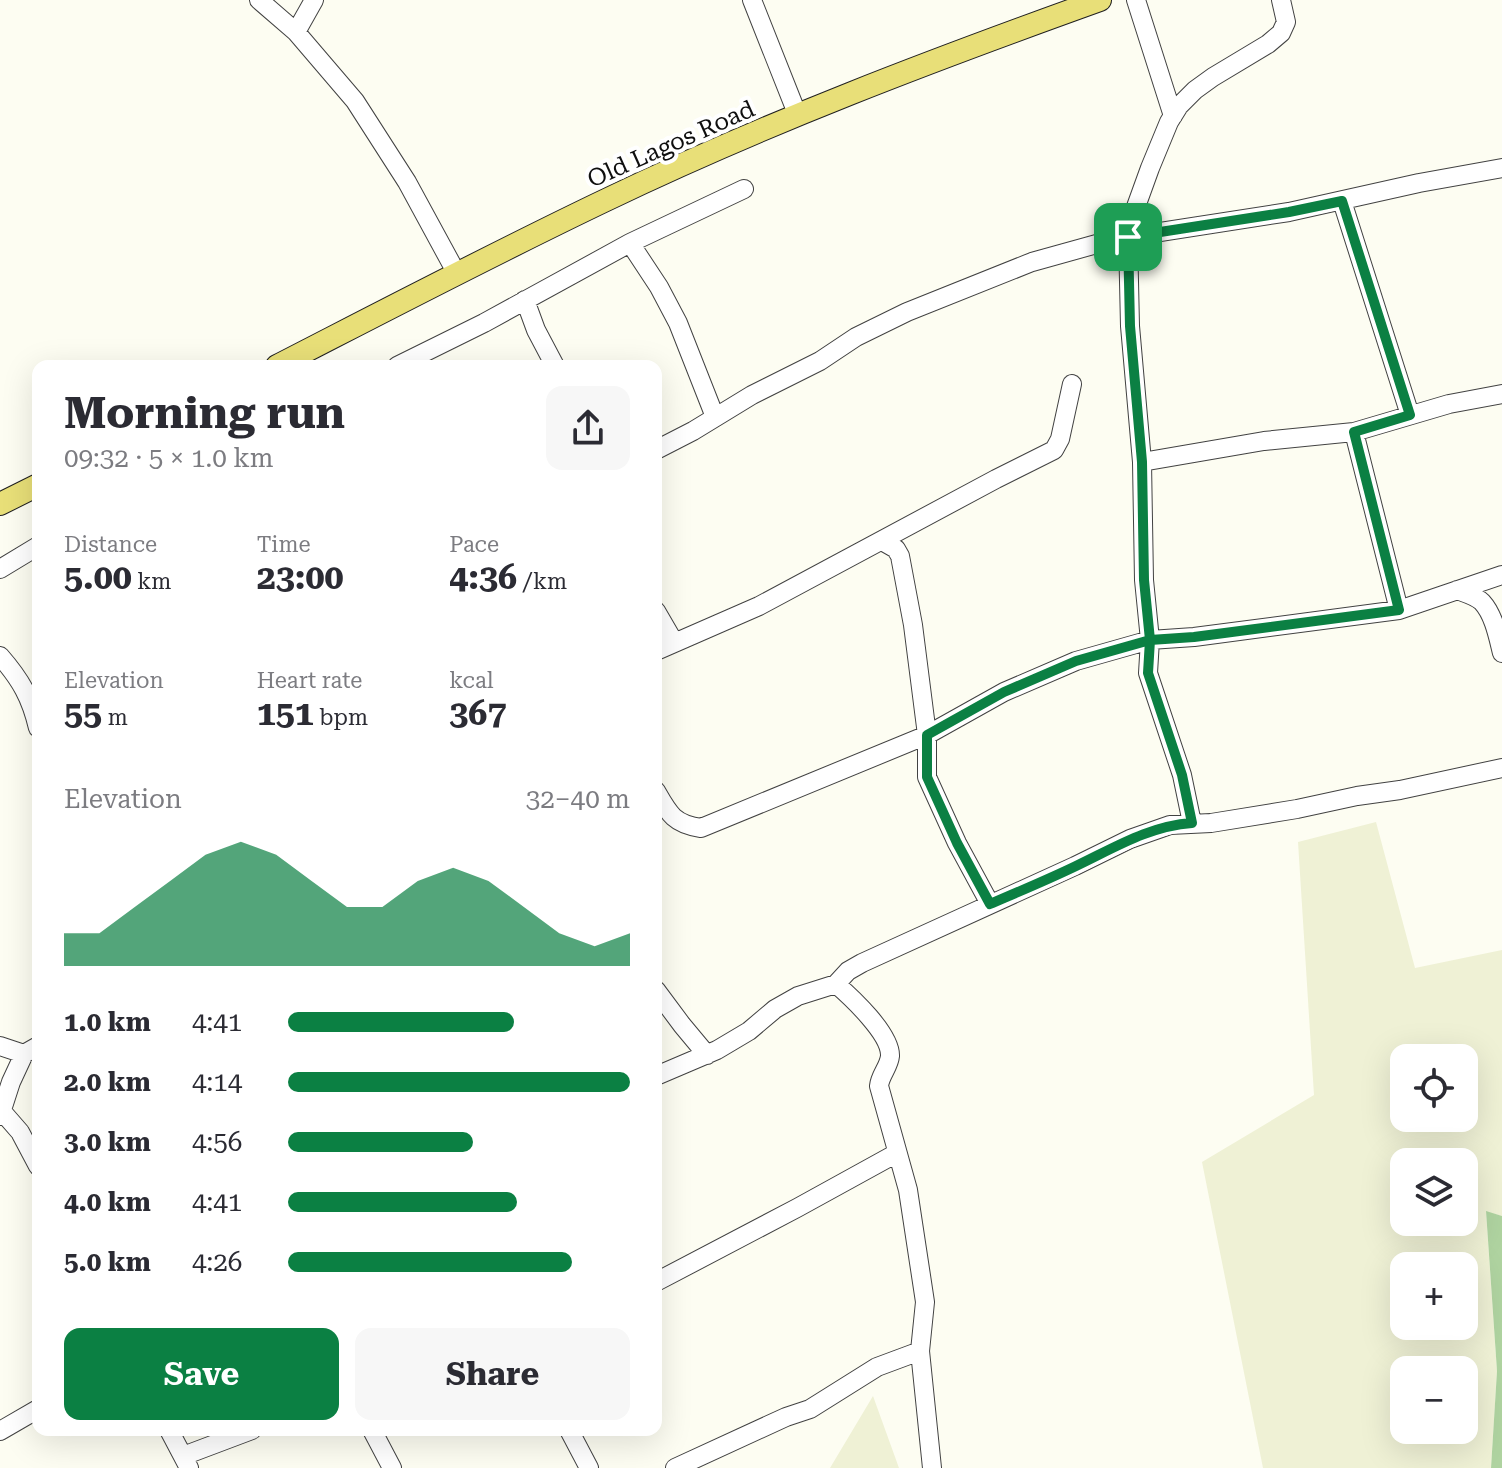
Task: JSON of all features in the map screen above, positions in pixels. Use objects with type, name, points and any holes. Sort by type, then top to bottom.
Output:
[{"type":"main road","name":"Old Lagos Road","points":[[289,360],[679,166],[887,79],[1100,0]]},
{"type":"main road","points":[[0,504],[32,488]]},
{"type":"street","points":[[259,0],[296,32],[355,101],[407,182],[457,274]]},
{"type":"street","points":[[296,32],[314,0]]},
{"type":"street","points":[[752,0],[798,116]]},
{"type":"street","points":[[1136,0],[1173,116]]},
{"type":"street","points":[[1192,823],[1182,775],[1148,673],[1150,640],[1144,580],[1142,462],[1130,326],[1128,237],[1150,168],[1179,106],[1213,77],[1281,33],[1286,22],[1281,0]]},
{"type":"street","points":[[662,447],[752,395],[820,361],[856,337],[907,312],[1032,262],[1090,246],[1120,242],[1128,237],[1273,214],[1502,168]]},
{"type":"street","points":[[409,360],[630,243],[744,189]]},
{"type":"street","points":[[1342,201],[1410,415]]},
{"type":"street","points":[[630,243],[678,323],[715,417]]},
{"type":"street","points":[[525,300],[552,360]]},
{"type":"street","points":[[662,648],[759,606],[1054,450],[1060,439],[1072,384]]},
{"type":"street","points":[[1142,462],[1264,441],[1354,432],[1449,404],[1502,394]]},
{"type":"street","points":[[1354,432],[1399,610]]},
{"type":"street","points":[[882,541],[896,549],[900,556],[913,625],[927,735],[927,777],[957,843],[990,904]]},
{"type":"street","points":[[0,569],[32,550]]},
{"type":"street","points":[[662,802],[669,814],[684,825],[701,828],[927,735],[1004,692],[1076,661],[1150,640],[1399,610],[1502,575]]},
{"type":"street","points":[[1457,590],[1482,602],[1499,637],[1502,653]]},
{"type":"street","points":[[662,621],[674,642]]},
{"type":"street","points":[[0,656],[23,684],[32,705]]},
{"type":"street","points":[[662,1074],[707,1055],[749,1031],[775,1009],[798,996],[836,984],[848,971],[862,963],[1130,839],[1170,825],[1211,823],[1297,809],[1502,768]]},
{"type":"street","points":[[836,984],[865,1011],[888,1046],[890,1055],[879,1086],[908,1190],[925,1302],[920,1351],[932,1468]]},
{"type":"street","points":[[662,998],[707,1055]]},
{"type":"street","points":[[0,1046],[31,1050],[11,1082],[1,1112],[20,1132],[32,1155]]},
{"type":"street","points":[[662,1279],[897,1153]]},
{"type":"street","points":[[675,1468],[810,1409],[877,1367],[920,1351]]},
{"type":"street","points":[[0,1431],[32,1412]]},
{"type":"street","points":[[172,1436],[186,1462],[240,1436]]},
{"type":"street","points":[[375,1436],[392,1468]]},
{"type":"street","points":[[572,1436],[589,1468]]},
{"type":"green space","points":[[1376,822],[1415,968],[1502,950],[1502,1216],[1486,1212],[1497,1371],[1491,1468],[1263,1468],[1202,1162],[1314,1095],[1298,842]]},
{"type":"green space","points":[[1486,1211],[1502,1216],[1502,1468],[1491,1468],[1497,1371]]},
{"type":"green space","points":[[873,1396],[899,1468],[830,1468]]},
{"type":"route","points":[[1128,237],[1130,326],[1142,462],[1144,580],[1150,640],[1076,661],[1004,692],[927,735],[927,777],[957,843],[990,904],[1130,839],[1170,825],[1192,823],[1182,775],[1148,673],[1150,640],[1399,610],[1354,432],[1410,415],[1342,201],[1128,237]]}]
